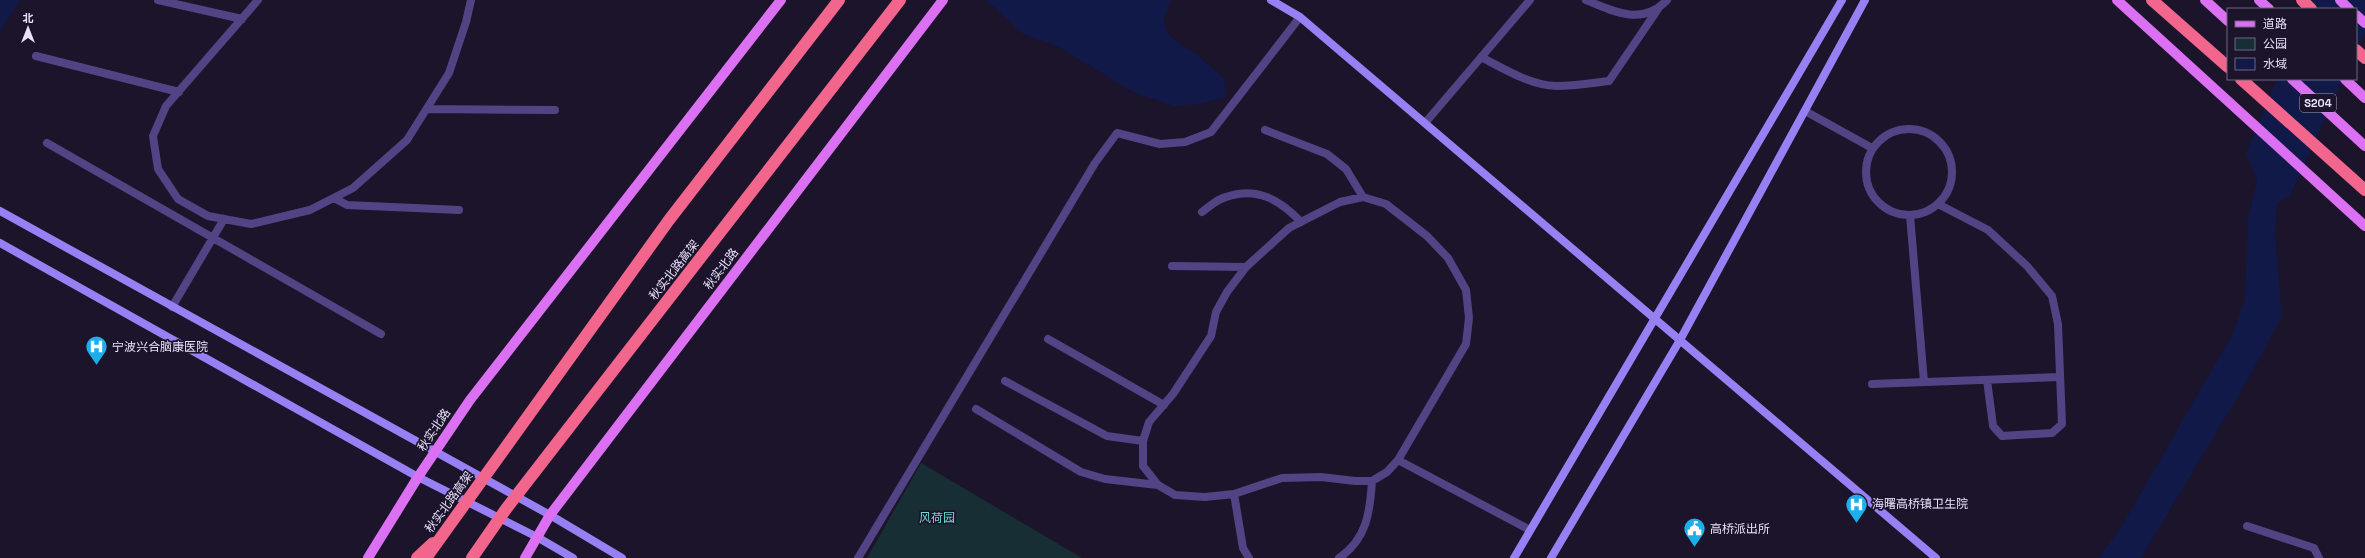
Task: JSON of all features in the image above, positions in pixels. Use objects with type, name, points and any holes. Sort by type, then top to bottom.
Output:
[{"type":"highway","name":"秋实北路高架","points":[[426,558],[669,220],[839,0]]},
{"type":"highway","name":"秋实北路高架","points":[[475,554],[506,509],[900,0]]},
{"type":"highway","points":[[2152,0],[2227,66]]},
{"type":"highway","points":[[2302,0],[2310,8]]},
{"type":"highway","points":[[2357,51],[2365,58]]},
{"type":"highway","points":[[2242,80],[2365,190]]},
{"type":"highway","points":[[417,558],[445,532]]},
{"type":"main road","name":"秋实北路","points":[[368,558],[418,477],[470,400],[781,0]]},
{"type":"main road","name":"秋实北路","points":[[525,558],[550,515],[943,0]]},
{"type":"main road","points":[[2117,0],[2365,226]]},
{"type":"main road","points":[[2205,0],[2227,20]]},
{"type":"main road","points":[[2259,0],[2268,8]]},
{"type":"main road","points":[[2340,0],[2348,8]]},
{"type":"main road","points":[[2357,16],[2365,23]]},
{"type":"main road","name":"S204","points":[[2293,80],[2365,146]]},
{"type":"main road","name":"S204","points":[[2346,80],[2361,94]]},
{"type":"street","points":[[158,0],[242,19]]},
{"type":"street","points":[[258,0],[166,106],[153,136],[158,169],[178,199],[208,216],[251,224],[310,210],[353,188],[407,140],[449,73],[466,22],[471,0]]},
{"type":"street","points":[[1271,0],[1300,17],[1936,558]]},
{"type":"street","points":[[1425,123],[1530,0]]},
{"type":"street","points":[[1586,0],[1616,13],[1641,14],[1658,10]]},
{"type":"street","points":[[1481,57],[1510,72],[1533,81],[1555,86],[1609,81],[1658,10],[1667,0]]},
{"type":"street","points":[[1514,558],[1656,319],[1842,0]]},
{"type":"street","points":[[1551,558],[1680,340],[1865,0]]},
{"type":"street","points":[[858,558],[1095,163],[1117,133],[1160,144],[1185,142],[1211,132],[1300,17]]},
{"type":"street","points":[[36,56],[179,92]]},
{"type":"street","points":[[427,109],[555,110]]},
{"type":"street","points":[[1805,111],[1872,148]]},
{"type":"street","points":[[1903,129],[1918,129],[1937,139],[1949,156],[1952,176],[1950,186],[1938,204],[1930,210],[1910,215],[1890,211],[1874,199],[1868,189],[1865,168],[1872,148],[1887,134],[1903,129]]},
{"type":"street","points":[[1265,130],[1327,154],[1346,169],[1363,197]]},
{"type":"street","points":[[47,143],[382,334]]},
{"type":"street","points":[[1202,212],[1225,197],[1241,194],[1262,194],[1286,206],[1301,222]]},
{"type":"street","points":[[1363,197],[1386,204],[1427,236],[1448,258],[1466,290],[1469,318],[1466,344],[1398,460],[1387,472],[1372,481],[1355,481],[1321,477],[1282,478],[1234,494],[1205,497],[1175,495],[1158,485],[1143,466],[1143,441],[1149,422],[1173,394],[1211,336],[1216,312],[1227,292],[1246,266],[1289,228],[1340,202],[1363,197]]},
{"type":"street","points":[[334,198],[347,205],[459,210]]},
{"type":"street","points":[[1938,204],[1988,230],[2027,266],[2052,296],[2058,324],[2062,424],[2052,433],[2002,436],[1993,426],[1987,380]]},
{"type":"street","points":[[0,211],[550,515],[622,558]]},
{"type":"street","points":[[1910,215],[1924,382]]},
{"type":"street","points":[[172,307],[224,219]]},
{"type":"street","points":[[0,243],[418,477],[537,537],[572,558]]},
{"type":"street","points":[[1172,266],[1246,266]]},
{"type":"street","points":[[1048,339],[1164,405]]},
{"type":"street","points":[[1872,384],[2060,377]]},
{"type":"street","points":[[1005,381],[1106,436],[1143,441]]},
{"type":"street","points":[[976,409],[1081,472],[1105,479],[1158,485]]},
{"type":"street","points":[[1398,460],[1530,530]]},
{"type":"street","points":[[1340,558],[1351,550],[1365,528],[1372,481]]},
{"type":"street","points":[[1234,494],[1243,548],[1249,558]]},
{"type":"street","points":[[2247,526],[2314,548],[2319,558]]},
{"type":"green space","name":"风荷园","points":[[921,463],[1082,558],[867,558]]},
{"type":"water","points":[[0,0],[20,0],[0,32]]},
{"type":"water","points":[[986,0],[1171,0],[1166,11],[1165,28],[1174,39],[1201,58],[1224,78],[1226,97],[1199,104],[1174,106],[1133,92],[1057,46],[1023,34]]},
{"type":"water","points":[[2310,0],[2365,0],[2365,32],[2357,50],[2357,8],[2306,8]]},
{"type":"water","points":[[2277,80],[2343,80],[2290,196],[2277,203],[2275,235],[2282,316],[2245,385],[2141,558],[2099,558],[2123,524],[2233,333],[2245,298],[2248,218],[2257,180],[2246,153]]},
{"type":"place","name":"宁波兴合脑康医院","points":[[96,366]]},
{"type":"place","name":"海曙高桥镇卫生院","points":[[1857,524]]},
{"type":"place","name":"高桥派出所","points":[[1694,548]]}]
